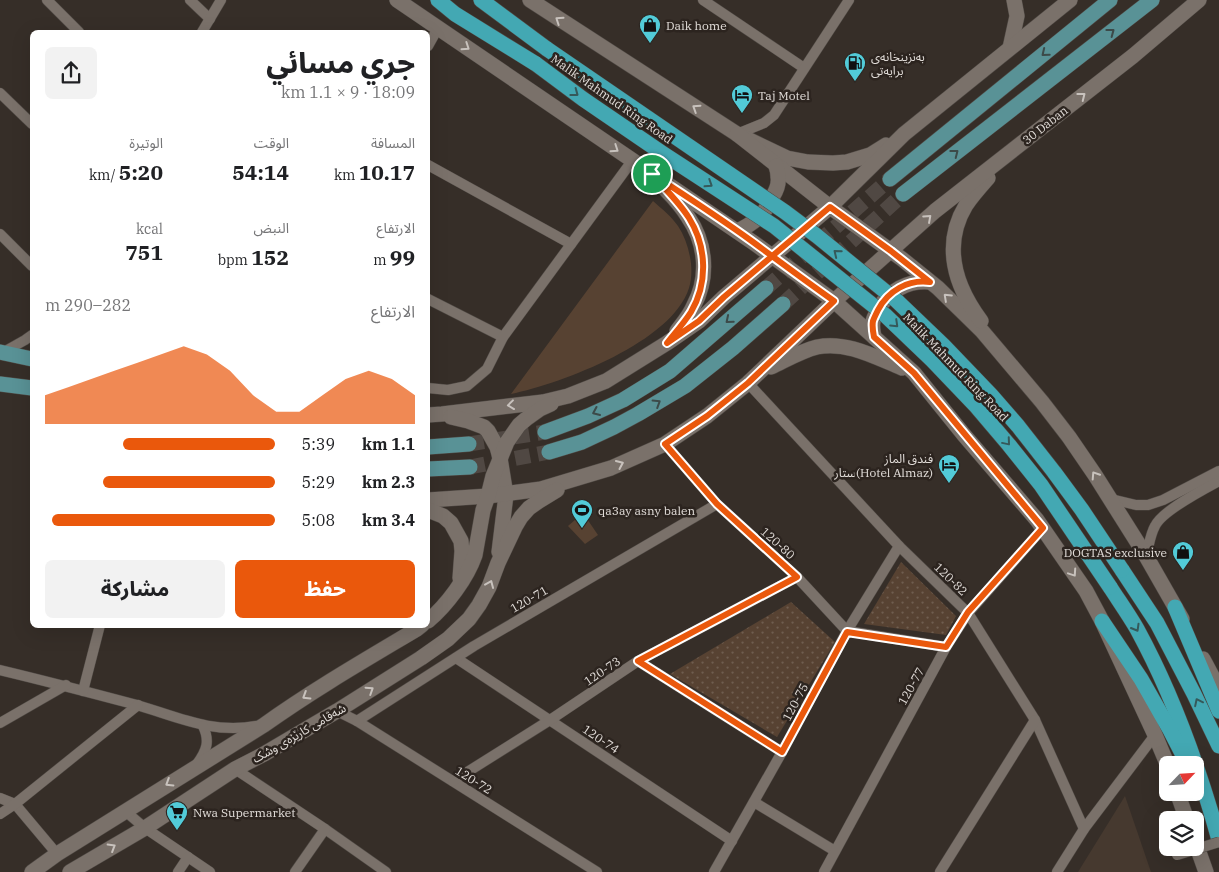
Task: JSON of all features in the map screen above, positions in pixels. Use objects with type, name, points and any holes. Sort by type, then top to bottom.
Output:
[{"type":"highway","name":"Malik Mahmud Ring Road","points":[[438,0],[456,14],[536,64],[638,137],[774,226],[885,315],[975,405],[1041,485],[1137,629],[1177,715],[1210,806],[1219,841]]},
{"type":"highway","name":"Malik Mahmud Ring Road","points":[[481,0],[547,49],[785,212],[897,301],[944,346],[1018,426],[1082,510],[1158,623],[1219,746]]},
{"type":"highway","points":[[1175,606],[1219,711]]},
{"type":"highway","points":[[1102,621],[1141,679],[1183,756]]},
{"type":"highway","points":[[1204,795],[1210,806]]},
{"type":"main road","points":[[397,0],[737,231],[834,301],[914,373],[1043,528],[1086,591],[1102,621],[1164,756]]},
{"type":"main road","points":[[530,0],[737,134],[776,166],[891,251],[930,282],[982,331],[1042,402]]},
{"type":"main road","points":[[1010,48],[1017,16],[1014,0]]},
{"type":"main road","points":[[430,619],[440,610],[471,565],[475,555],[483,510],[493,476],[507,442],[526,419],[540,409],[606,381],[699,321],[724,297],[830,207],[904,134],[1070,0]]},
{"type":"main road","points":[[890,179],[1110,0]]},
{"type":"main road","points":[[903,194],[1152,0]]},
{"type":"main road","name":"30 Daban","points":[[588,476],[665,444],[707,416],[748,383],[834,301],[936,211],[1134,56],[1199,0]]},
{"type":"main road","points":[[737,134],[787,158],[808,162],[833,163],[847,162],[870,155],[904,134]]},
{"type":"main road","points":[[1006,155],[967,204],[956,230],[953,259],[961,287],[975,312],[1069,437],[1110,499],[1175,606],[1219,689]]},
{"type":"main road","points":[[737,231],[758,219],[771,202],[778,178],[776,166]]},
{"type":"main road","points":[[652,174],[691,220],[702,248],[704,260],[702,281],[695,305],[667,343]]},
{"type":"main road","points":[[874,337],[872,329],[873,320],[886,297],[907,284],[923,281],[930,282]]},
{"type":"main road","points":[[545,432],[588,416],[623,400],[670,371],[766,288]]},
{"type":"main road","points":[[549,452],[582,442],[614,427],[685,386],[733,348],[783,304]]},
{"type":"main road","points":[[760,372],[816,348],[840,346],[855,349],[914,373]]},
{"type":"main road","points":[[1,352],[30,358]]},
{"type":"main road","points":[[0,384],[30,388]]},
{"type":"main road","points":[[435,415],[542,402],[568,396]]},
{"type":"main road","points":[[435,415],[468,420],[484,427],[492,436],[500,458],[506,494],[498,563]]},
{"type":"main road","points":[[430,447],[469,444]]},
{"type":"main road","points":[[430,469],[470,467]]},
{"type":"main road","points":[[430,500],[488,496],[541,489],[588,476]]},
{"type":"main road","points":[[498,563],[515,527],[529,508],[539,500],[588,476]]},
{"type":"main road","points":[[430,511],[443,516],[450,523],[460,541],[462,551],[459,584]]},
{"type":"main road","name":"شەقامی کارێزەی وشک","points":[[70,872],[145,828],[235,769],[337,711],[448,639],[469,619],[479,605],[489,587],[498,563]]},
{"type":"main road","name":"شەقامی کارێزەی وشک","points":[[32,872],[57,854],[194,768],[223,752],[288,708],[417,628]]},
{"type":"main road","points":[[288,708],[301,731]]},
{"type":"main road","points":[[1200,856],[1206,872]]},
{"type":"street","points":[[47,0],[77,30]]},
{"type":"street","points":[[190,0],[210,19]]},
{"type":"street","points":[[203,30],[221,0]]},
{"type":"street","points":[[737,134],[770,120],[849,0]]},
{"type":"street","points":[[710,2],[804,68]]},
{"type":"street","points":[[430,42],[438,28]]},
{"type":"street","points":[[0,93],[30,122]]},
{"type":"street","points":[[430,388],[448,390],[467,386],[487,369],[503,337],[632,160]]},
{"type":"street","points":[[430,166],[571,244]]},
{"type":"street","points":[[0,234],[30,264]]},
{"type":"street","points":[[430,299],[503,337]]},
{"type":"street","points":[[1,352],[30,336]]},
{"type":"street","name":"120-82","points":[[748,383],[899,546],[968,612],[1035,720],[1084,829]]},
{"type":"street","name":"120-80","points":[[665,444],[717,504],[797,577],[847,632]]},
{"type":"street","points":[[1110,499],[1136,505],[1148,505],[1163,500],[1219,471]]},
{"type":"street","points":[[1146,556],[1152,532],[1160,518],[1193,495],[1219,481]]},
{"type":"street","name":"120-71","points":[[357,721],[456,658],[717,504]]},
{"type":"street","name":"120-77","points":[[824,872],[946,647],[968,612],[1043,528]]},
{"type":"street","name":"120-75","points":[[714,872],[847,632],[899,546]]},
{"type":"street","name":"120-73","points":[[453,781],[550,720],[638,661],[797,577]]},
{"type":"street","points":[[83,691],[99,628]]},
{"type":"street","points":[[847,632],[946,647]]},
{"type":"street","name":"120-74","points":[[456,658],[732,841]]},
{"type":"street","points":[[638,661],[782,752]]},
{"type":"street","points":[[0,670],[66,686],[203,726],[242,729],[264,725]]},
{"type":"street","points":[[0,723],[66,686]]},
{"type":"street","points":[[0,814],[138,706]]},
{"type":"street","name":"120-72","points":[[337,711],[357,721],[597,872]]},
{"type":"street","points":[[940,872],[1035,720]]},
{"type":"street","points":[[194,768],[207,746],[207,735],[203,726]]},
{"type":"street","points":[[1058,872],[1084,829],[1155,735]]},
{"type":"street","points":[[235,769],[386,872]]},
{"type":"street","points":[[0,798],[15,804],[57,854]]},
{"type":"street","points":[[754,802],[835,851]]},
{"type":"street","points":[[125,811],[145,828],[210,872]]},
{"type":"street","points":[[295,872],[325,829]]},
{"type":"street","points":[[1204,846],[1219,841]]},
{"type":"street","points":[[178,872],[188,857]]},
{"type":"shaded area","points":[[653,201],[678,226],[687,245],[691,261],[689,288],[679,308],[661,326],[639,342],[613,357],[586,370],[533,389],[511,394]]},
{"type":"shaded area","name":"qa3ay asny balen","points":[[583,513],[598,535],[585,544],[568,526]]},
{"type":"shaded area","points":[[901,562],[956,616],[946,635],[864,624]]},
{"type":"shaded area","points":[[791,602],[835,642],[777,737],[670,674]]},
{"type":"shaded area","points":[[1125,796],[1151,872],[1078,872]]},
{"type":"tunnel","points":[[766,288],[890,179]]},
{"type":"tunnel","points":[[783,304],[903,194]]},
{"type":"tunnel","points":[[469,444],[545,432]]},
{"type":"tunnel","points":[[470,467],[549,452]]},
{"type":"place","name":"Daik home","points":[[650,44]]},
{"type":"place","name":"بەنزینخانەی برایەتی","points":[[855,82]]},
{"type":"place","name":"Taj Motel","points":[[742,114]]},
{"type":"place","name":"فندق الماز ستار(Hotel Almaz)","points":[[949,484]]},
{"type":"place","name":"qa3ay asny balen","points":[[582,529]]},
{"type":"place","name":"DOGTAS exclusive","points":[[1183,571]]},
{"type":"place","name":"Nwa Supermarket","points":[[177,831]]},
{"type":"route","points":[[652,174],[688,216],[698,236],[704,260],[702,281],[695,305],[667,343],[699,321],[724,297],[772,257],[830,207],[930,282],[923,281],[907,284],[886,297],[873,320],[872,329],[874,337],[914,373],[1043,528],[968,612],[946,647],[847,632],[782,752],[638,661],[797,577],[717,504],[665,444],[707,416],[748,383],[834,301],[772,257],[737,231],[652,174]]}]
